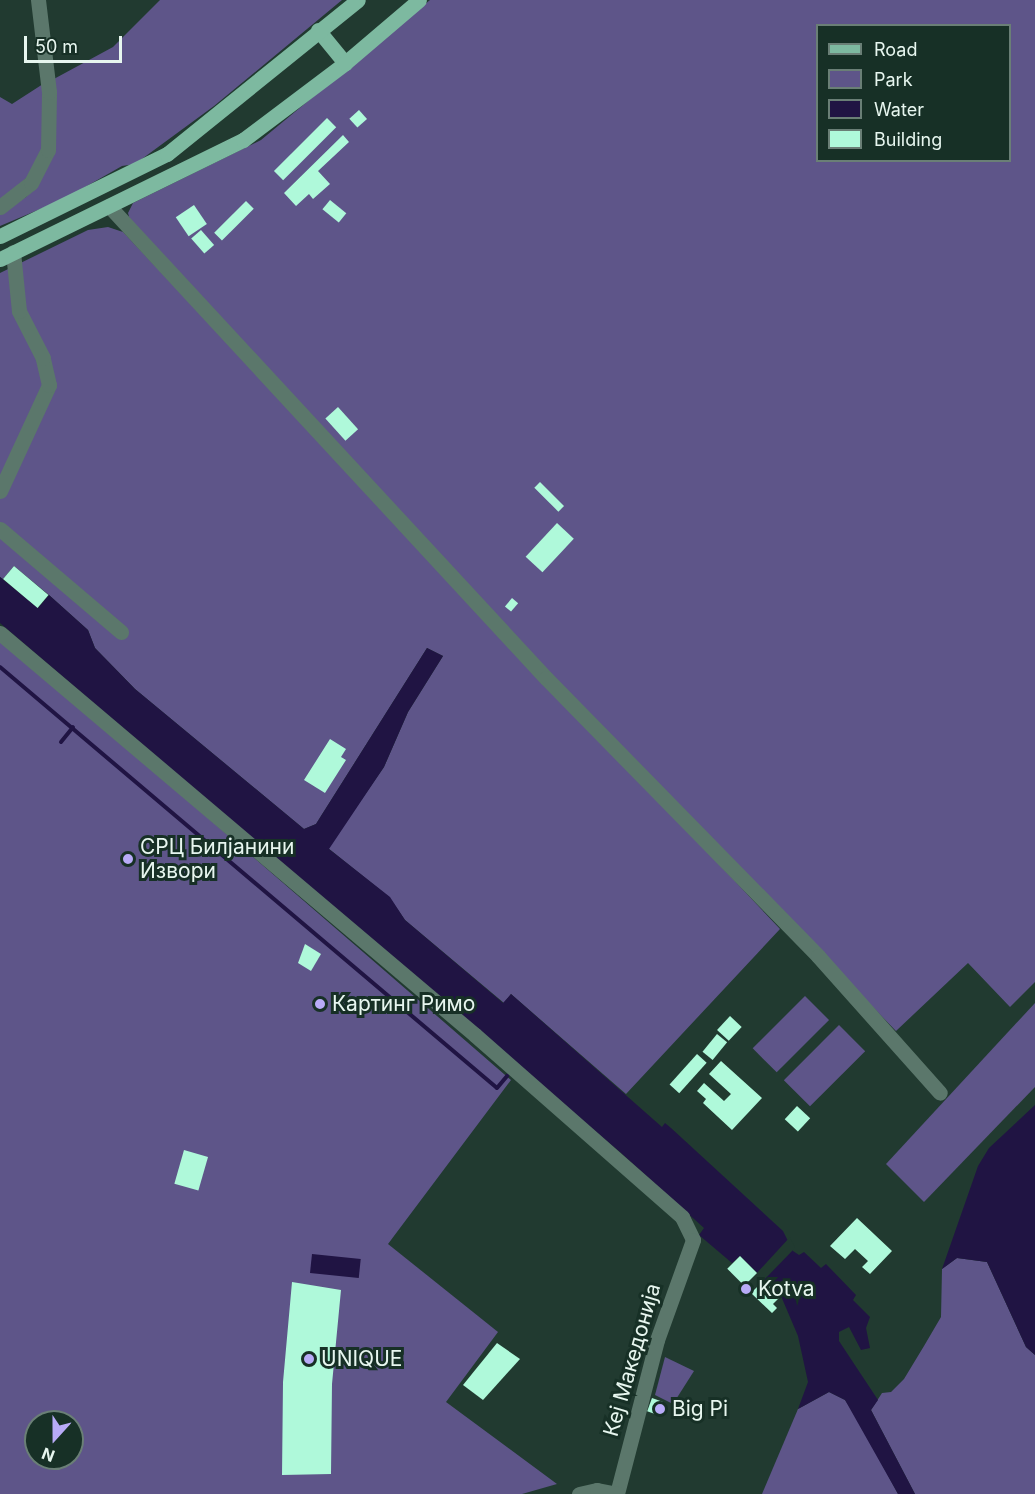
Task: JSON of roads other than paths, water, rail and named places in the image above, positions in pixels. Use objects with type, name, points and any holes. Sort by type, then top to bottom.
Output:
[{"type":"main road","points":[[0,236],[167,154],[358,0]]},
{"type":"main road","points":[[7,256],[243,140],[345,63],[419,0]]},
{"type":"main road","points":[[318,30],[345,63]]},
{"type":"street","points":[[0,207],[32,183],[48,150],[49,92],[38,0]]},
{"type":"street","points":[[109,206],[546,678],[818,956],[940,1093]]},
{"type":"street","points":[[0,491],[49,385],[43,358],[19,311],[7,256]]},
{"type":"street","points":[[0,529],[121,632]]},
{"type":"street","name":"Кеј Македонија","points":[[0,633],[615,1156],[682,1217],[693,1240],[657,1340],[617,1494]]},
{"type":"street","points":[[579,1494],[597,1490],[617,1494]]},
{"type":"water","points":[[0,577],[38,608],[49,595],[88,630],[95,648],[135,689],[304,829],[316,824],[427,648],[443,656],[408,712],[384,767],[329,849],[390,897],[405,920],[503,1003],[511,994],[662,1127],[665,1123],[671,1128],[783,1231],[793,1251],[799,1255],[804,1252],[821,1268],[826,1264],[856,1295],[853,1300],[870,1317],[866,1328],[870,1348],[861,1350],[849,1327],[839,1332],[839,1341],[878,1400],[871,1410],[915,1494],[898,1494],[845,1400],[829,1392],[798,1409],[808,1382],[798,1336],[781,1296],[740,1256],[732,1263],[699,1235],[704,1228],[621,1153],[0,623]]},
{"type":"water","points":[[1035,1105],[1035,1355],[1026,1347],[987,1262],[957,1258],[942,1269],[978,1166],[989,1148]]},
{"type":"water","points":[[312,1254],[361,1259],[359,1278],[310,1273]]},
{"type":"waterway","points":[[0,667],[497,1088],[507,1076]]},
{"type":"waterway","points":[[61,742],[73,727]]},
{"type":"place","name":"СРЦ Билјанини Извори","points":[[128,859]]},
{"type":"place","name":"Картинг Римо","points":[[320,1004]]},
{"type":"place","name":"Kotva","points":[[746,1289]]},
{"type":"place","name":"UNIQUE","points":[[309,1359]]},
{"type":"place","name":"Big Pi","points":[[660,1409]]}]
